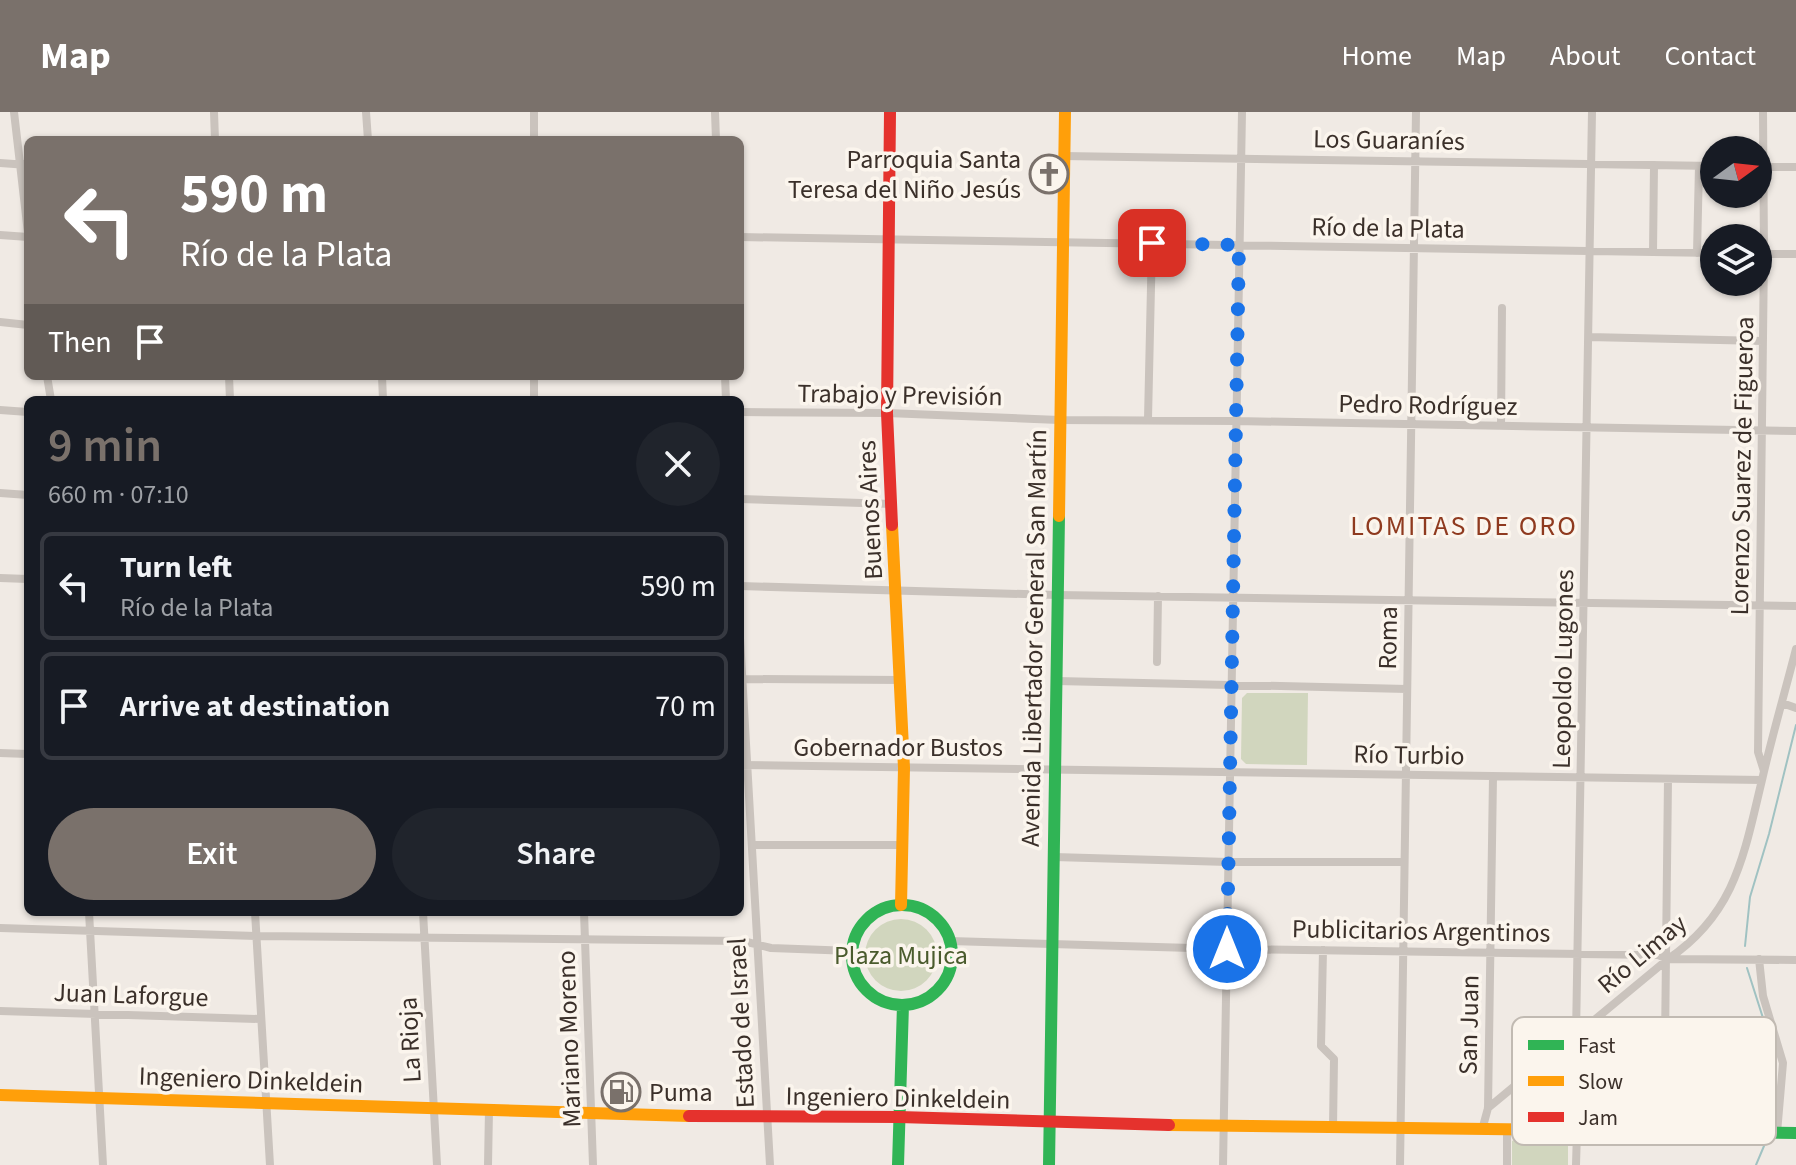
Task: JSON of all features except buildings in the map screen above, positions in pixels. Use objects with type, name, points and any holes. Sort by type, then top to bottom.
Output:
[{"type":"main road","name":"Buenos Aires","points":[[890,112],[887,413],[904,768],[901,905]]},
{"type":"main road","name":"Avenida Libertador General San Martín","points":[[1049,1165],[1065,112]]},
{"type":"main road","points":[[887,907],[917,907],[943,926],[950,941],[950,967],[938,990],[916,1003],[886,1003],[860,983],[854,968],[852,951],[855,937],[873,914],[887,907]]},
{"type":"main road","points":[[898,1165],[903,1005]]},
{"type":"main road","name":"Ingeniero Dinkeldein","points":[[0,1095],[767,1118],[899,1117],[1512,1130]]},
{"type":"main road","name":"Ingeniero Dinkeldein","points":[[1777,1133],[1796,1133]]},
{"type":"street","points":[[0,163],[24,165],[14,112]]},
{"type":"street","points":[[214,112],[215,136]]},
{"type":"street","points":[[366,112],[368,136]]},
{"type":"street","points":[[534,112],[534,136]]},
{"type":"street","points":[[715,112],[716,136]]},
{"type":"street","points":[[1223,1165],[1242,112]]},
{"type":"street","name":"Roma","points":[[1400,1165],[1416,112]]},
{"type":"street","name":"Leopoldo Lugones","points":[[1576,1017],[1592,112]]},
{"type":"street","name":"Lorenzo Suarez de Figueroa","points":[[1762,136],[1763,112]]},
{"type":"street","name":"Los Guaraníes","points":[[1063,156],[1415,159],[1699,166]]},
{"type":"street","points":[[1653,252],[1654,165]]},
{"type":"street","points":[[1697,253],[1699,166]]},
{"type":"street","points":[[1772,167],[1796,167]]},
{"type":"street","points":[[0,235],[24,235]]},
{"type":"street","name":"Río de la Plata","points":[[744,237],[1697,253]]},
{"type":"street","points":[[1148,419],[1152,243]]},
{"type":"street","points":[[1772,254],[1796,254]]},
{"type":"street","name":"Lorenzo Suarez de Figueroa","points":[[1762,296],[1758,752],[1763,775]]},
{"type":"street","points":[[1501,426],[1502,308]]},
{"type":"street","points":[[0,322],[24,325]]},
{"type":"street","points":[[1589,337],[1763,341]]},
{"type":"street","points":[[0,410],[24,412]]},
{"type":"street","name":"Trabajo y Previsión","points":[[744,412],[887,413],[1059,420]]},
{"type":"street","name":"Pedro Rodríguez","points":[[1059,420],[1796,431]]},
{"type":"street","points":[[0,493],[24,495]]},
{"type":"street","points":[[744,499],[892,504]]},
{"type":"street","points":[[0,578],[24,579]]},
{"type":"street","points":[[744,586],[1057,595],[1796,606]]},
{"type":"street","points":[[1157,662],[1158,596]]},
{"type":"street","name":"Río Limay","points":[[1598,1017],[1693,942],[1714,917],[1732,886],[1750,834],[1796,649]]},
{"type":"street","points":[[744,679],[901,680]]},
{"type":"street","name":"Estado de Israel","points":[[744,679],[744,766],[753,845],[770,1165]]},
{"type":"street","points":[[1057,681],[1407,689]]},
{"type":"street","points":[[1782,703],[1794,708]]},
{"type":"street","points":[[0,753],[24,754]]},
{"type":"street","name":"Gobernador Bustos","points":[[744,766],[1055,768]]},
{"type":"street","name":"Río Turbio","points":[[1055,768],[1668,779],[1763,775]]},
{"type":"street","name":"San Juan","points":[[1482,1130],[1488,1108],[1493,777]]},
{"type":"street","points":[[1667,1017],[1668,779]]},
{"type":"street","points":[[753,845],[904,845]]},
{"type":"street","points":[[1054,857],[1228,862],[1403,862]]},
{"type":"street","points":[[89,916],[103,1165]]},
{"type":"street","points":[[255,916],[270,1165]]},
{"type":"street","name":"La Rioja","points":[[423,916],[437,1165]]},
{"type":"street","name":"Mariano Moreno","points":[[584,916],[593,1165]]},
{"type":"street","points":[[0,928],[257,936],[743,941],[756,946],[852,951]]},
{"type":"street","name":"Publicitarios Argentinos","points":[[950,941],[1796,960]]},
{"type":"street","points":[[1323,950],[1321,1046],[1334,1059],[1333,1127]]},
{"type":"street","points":[[1759,959],[1763,996],[1770,1017]]},
{"type":"street","name":"Juan Laforgue","points":[[0,1011],[260,1019]]},
{"type":"street","points":[[1776,1034],[1783,1063],[1777,1133]]},
{"type":"street","name":"Río Limay","points":[[1488,1108],[1512,1088]]},
{"type":"street","points":[[488,1165],[489,1110]]},
{"type":"street","points":[[1507,1130],[1507,1165]]},
{"type":"street","points":[[1576,1165],[1577,1145]]},
{"type":"green space","points":[[1247,693],[1308,693],[1307,765],[1246,764],[1241,759],[1242,698]]},
{"type":"green space","name":"Plaza Mujica","points":[[908,919],[927,929],[935,941],[935,969],[927,981],[915,989],[894,991],[875,981],[867,969],[865,948],[875,929],[887,921]]},
{"type":"green space","points":[[1512,1145],[1568,1145],[1568,1165],[1512,1165]]},
{"type":"waterway","points":[[1745,946],[1750,897],[1796,725]]},
{"type":"waterway","points":[[1747,968],[1763,1017]]},
{"type":"waterway","points":[[1756,1165],[1764,1146]]},
{"type":"traffic: fast","points":[[1049,1165],[1059,516]]},
{"type":"traffic: fast","points":[[902,905],[921,909],[937,920],[948,936],[952,955],[948,974],[937,990],[921,1001],[902,1005],[883,1001],[867,990],[856,974],[852,955],[856,936],[867,920],[883,909],[902,905]]},
{"type":"traffic: fast","points":[[898,1165],[903,1005]]},
{"type":"traffic: fast","points":[[1776,1133],[1796,1133]]},
{"type":"traffic: slow","points":[[1059,516],[1065,112]]},
{"type":"traffic: slow","points":[[892,525],[904,768],[901,905]]},
{"type":"traffic: slow","points":[[0,1095],[689,1116]]},
{"type":"traffic: slow","points":[[1169,1125],[1512,1129]]},
{"type":"traffic: jam","points":[[890,112],[887,413],[892,525]]},
{"type":"traffic: jam","points":[[689,1116],[899,1117],[1169,1125]]},
{"type":"place","name":"Parroquia Santa Teresa del Niño Jesús","points":[[1049,174]]},
{"type":"place","name":"Puma","points":[[621,1092]]},
{"type":"district","name":"LOMITAS DE ORO","points":[[1464,526]]},
{"type":"route","points":[[1152,243],[1239,245],[1227,949]]}]
